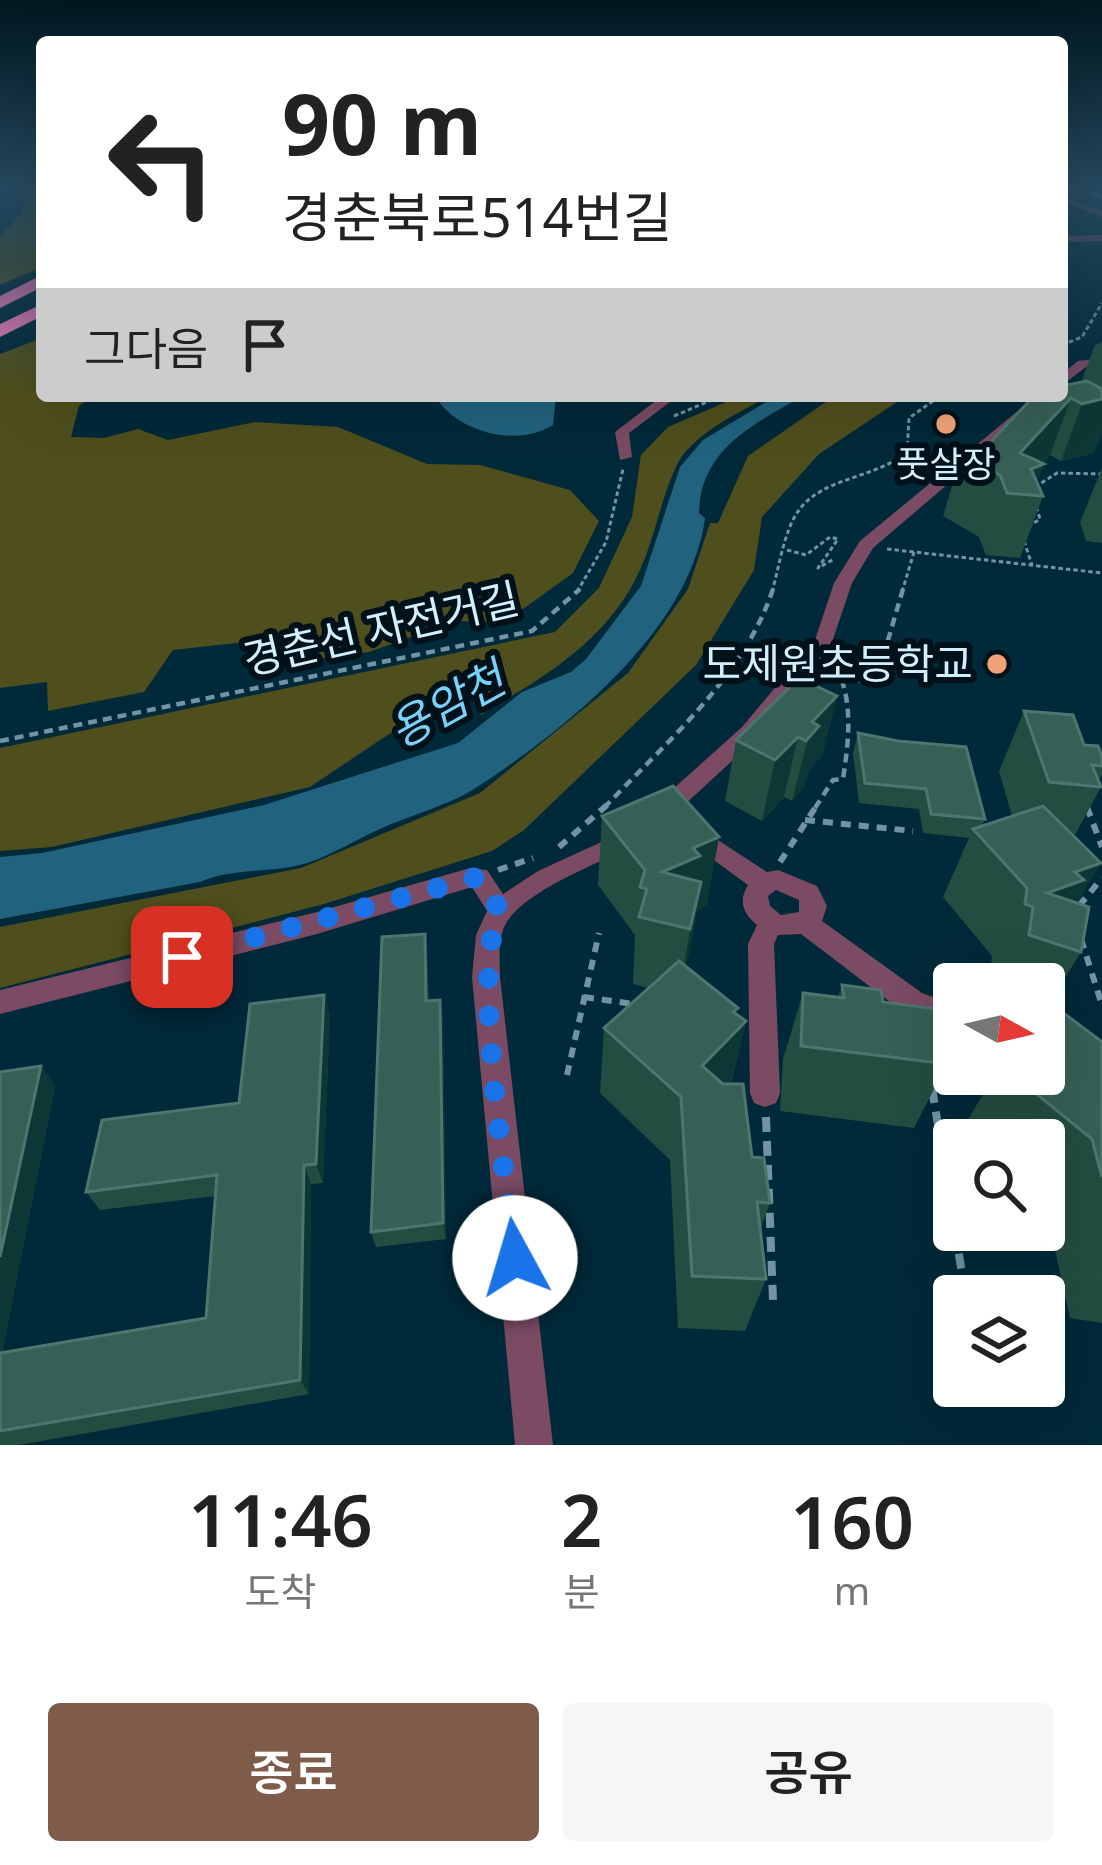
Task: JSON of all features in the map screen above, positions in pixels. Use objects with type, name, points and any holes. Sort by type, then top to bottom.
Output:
[{"type":"highway","points":[[0,303],[36,283]]},
{"type":"highway","points":[[0,318],[36,301]]},
{"type":"highway","points":[[0,331],[36,314]]},
{"type":"street","points":[[1102,347],[1072,363],[1102,362]]},
{"type":"street","points":[[1068,376],[1082,364]]},
{"type":"street","points":[[626,457],[622,432],[662,402]]},
{"type":"street","points":[[534,1445],[486,976],[490,928],[500,910],[664,811],[750,732],[824,641],[843,583],[875,548],[1042,408]]},
{"type":"street","points":[[664,811],[771,882],[815,889],[814,906],[804,922],[781,927],[755,907],[755,894],[771,882]]},
{"type":"street","points":[[0,1002],[317,923],[470,878],[478,877],[500,910]]},
{"type":"street","points":[[765,1093],[761,944],[771,922]]},
{"type":"street","points":[[804,922],[912,1003],[933,1010]]},
{"type":"path","points":[[1068,343],[1082,337],[1102,302]]},
{"type":"path","points":[[656,424],[707,402]]},
{"type":"path","points":[[470,878],[553,852],[599,814],[723,680],[761,625],[798,511],[821,492],[892,465],[907,452],[912,436],[908,418],[928,402]]},
{"type":"path","name":"경춘선 자전거길","points":[[0,741],[532,631],[594,577],[615,520],[626,457]]},
{"type":"path","points":[[1032,565],[1023,531],[1040,519],[1035,486],[1057,473],[1102,474]]},
{"type":"path","points":[[875,548],[900,535]]},
{"type":"path","points":[[787,550],[806,554],[830,537],[838,539],[818,568],[822,569],[852,543],[1102,573]]},
{"type":"path","points":[[843,680],[876,681],[914,552]]},
{"type":"path","points":[[771,882],[781,854],[833,780],[843,779],[848,743],[843,680],[824,641]]},
{"type":"path","points":[[1081,790],[1102,848]]},
{"type":"path","points":[[805,820],[913,831]]},
{"type":"path","points":[[1074,913],[1102,878]]},
{"type":"path","points":[[1079,932],[1102,1006]]},
{"type":"path","points":[[566,1076],[599,933]]},
{"type":"path","points":[[584,997],[651,1007]]},
{"type":"path","points":[[930,1071],[937,1119]]},
{"type":"path","points":[[765,1093],[773,1300]]},
{"type":"shaded area","points":[[0,256],[36,256],[36,270],[0,285]]},
{"type":"shaded area","points":[[36,340],[36,402],[84,402],[71,437],[104,438],[138,429],[168,440],[255,422],[338,427],[427,464],[480,465],[570,490],[599,521],[573,573],[505,622],[455,621],[369,652],[301,661],[273,639],[173,650],[144,692],[48,711],[47,682],[0,688],[0,354]]},
{"type":"shaded area","points":[[726,402],[758,402],[716,426],[682,457],[644,561],[615,612],[563,662],[502,702],[481,715],[482,693],[434,704],[310,787],[52,847],[0,851],[0,748],[555,632],[599,588],[632,517],[641,455],[668,427]]},
{"type":"shaded area","points":[[826,402],[897,402],[819,454],[762,517],[754,570],[696,665],[524,830],[492,851],[324,904],[0,988],[0,927],[301,868],[480,793],[628,673],[688,589],[710,523],[718,523],[748,456]]},
{"type":"water","points":[[440,402],[555,402],[553,425],[522,435],[488,433]]},
{"type":"water","points":[[766,402],[792,402],[747,429],[708,472],[699,513],[705,518],[694,560],[649,638],[583,707],[474,789],[307,863],[226,874],[0,919],[0,857],[42,853],[264,805],[458,743],[522,692],[571,672],[641,586],[680,467],[703,440]]},
{"type":"building","points":[[1087,381],[1102,389],[1102,399],[1082,404],[1071,398],[1068,401],[1068,385]]},
{"type":"building","points":[[1028,402],[1067,402],[1020,453],[1044,464],[1031,469],[1043,496],[1007,493],[1000,475],[961,456],[986,447]]},
{"type":"building","points":[[799,678],[837,696],[812,722],[819,726],[806,741],[798,737],[775,760],[736,740]]},
{"type":"building","points":[[1024,711],[1073,715],[1084,745],[1098,746],[1102,766],[1092,765],[1101,787],[1049,782]]},
{"type":"building","points":[[858,733],[966,747],[985,819],[931,814],[926,789],[865,783]]},
{"type":"building","points":[[673,786],[719,837],[693,848],[700,856],[662,872],[701,882],[690,929],[639,917],[647,889],[640,887],[645,870],[602,816]]},
{"type":"building","points":[[1043,806],[1101,863],[1075,872],[1084,880],[1047,893],[1089,907],[1081,952],[1029,935],[1033,907],[1025,904],[1027,888],[973,829]]},
{"type":"building","points":[[425,934],[426,1001],[440,1000],[443,1223],[371,1232],[382,937]]},
{"type":"building","points":[[679,961],[738,1008],[733,1012],[746,1021],[702,1066],[723,1084],[743,1084],[752,1157],[764,1158],[770,1203],[757,1202],[766,1279],[692,1276],[681,1097],[604,1028]]},
{"type":"building","points":[[842,985],[881,990],[883,1002],[933,1008],[933,1062],[801,1046],[803,993],[844,998]]},
{"type":"building","points":[[324,995],[316,1164],[304,1165],[300,1380],[0,1431],[0,1353],[206,1318],[217,1175],[86,1192],[102,1120],[239,1103],[250,1004]]},
{"type":"building","points":[[1065,1014],[1102,1042],[1102,1177],[1092,1139],[1038,1095],[1065,1095]]},
{"type":"building","points":[[41,1066],[0,1257],[0,1072]]},
{"type":"place","name":"풋살장","points":[[946,424]]},
{"type":"place","name":"도제원초등학교","points":[[997,664]]},
{"type":"route","points":[[182,957],[478,877],[500,910],[490,928],[486,976],[515,1258]]},
{"type":"water label","name":"용암천","points":[[447,705]]}]
